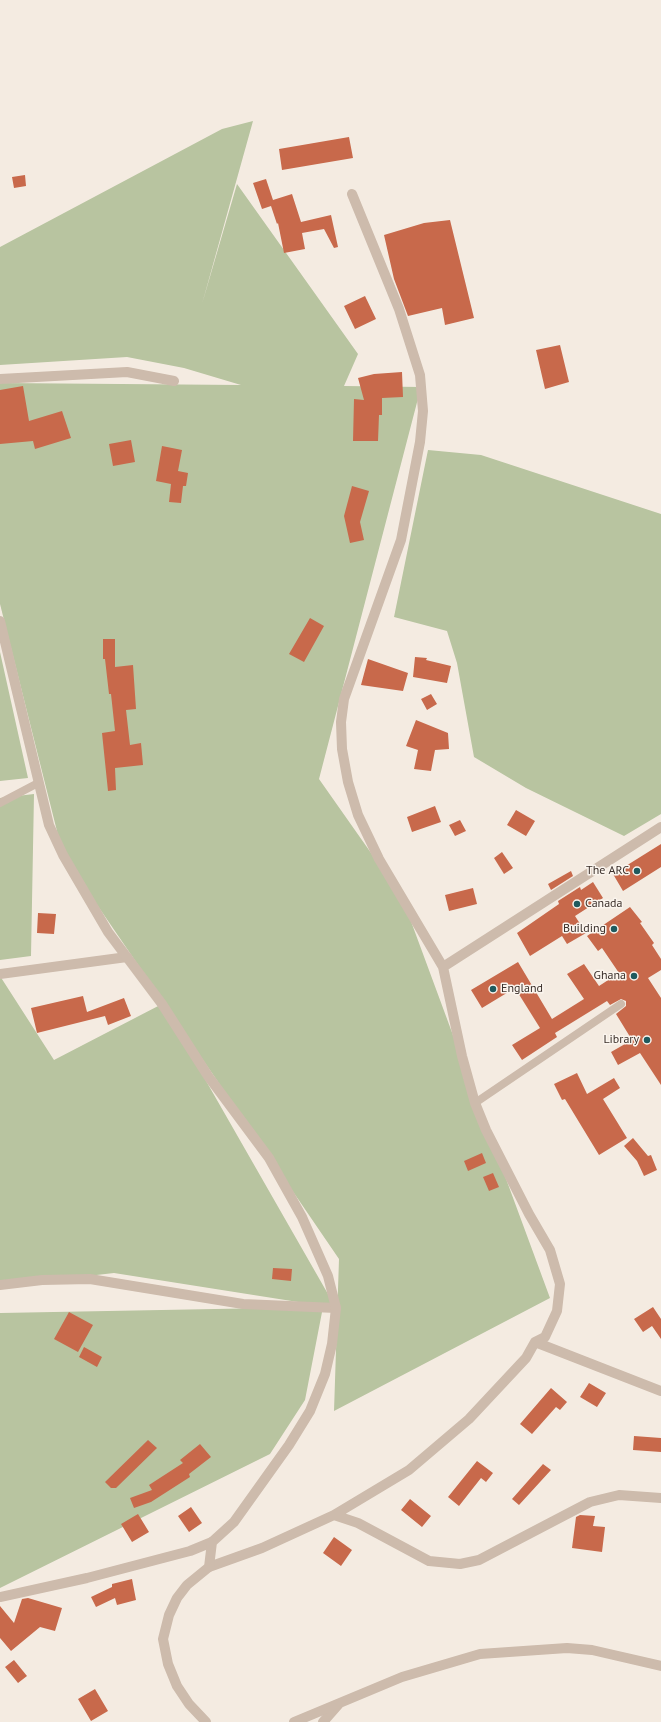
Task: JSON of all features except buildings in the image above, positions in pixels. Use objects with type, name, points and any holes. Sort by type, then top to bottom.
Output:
[{"type":"street","points":[[206,1722],[189,1704],[177,1686],[168,1664],[163,1639],[168,1615],[177,1598],[187,1585],[210,1567],[262,1548],[334,1515],[409,1470],[463,1424],[526,1358],[535,1342],[545,1337],[557,1311],[560,1284],[550,1250],[518,1193],[486,1130],[475,1104],[462,1056],[444,967],[380,859],[358,815],[348,782],[342,750],[341,722],[344,699],[401,540],[420,442],[423,411],[420,375],[400,309],[352,194]]},
{"type":"street","points":[[0,379],[127,372],[174,381]]},
{"type":"street","points":[[0,621],[49,825],[63,855],[108,932],[162,1004],[208,1076],[269,1158],[302,1217],[328,1276],[336,1308],[332,1344],[325,1374],[310,1411],[289,1445],[234,1522],[212,1542],[190,1551],[87,1578],[0,1597]]},
{"type":"street","points":[[444,967],[661,827]]},
{"type":"street","points":[[0,974],[127,957]]},
{"type":"street","points":[[0,1285],[42,1280],[90,1279],[243,1304],[336,1308]]},
{"type":"street","points":[[535,1342],[661,1391]]},
{"type":"street","points":[[334,1515],[358,1523],[429,1561],[460,1564],[479,1560],[590,1502],[619,1495],[661,1498]]},
{"type":"street","points":[[210,1567],[212,1542]]},
{"type":"street","points":[[294,1722],[338,1705],[402,1677],[480,1654],[536,1649],[573,1648],[592,1650],[661,1666]]},
{"type":"street","points":[[323,1722],[338,1705]]},
{"type":"lane","points":[[0,803],[38,783]]},
{"type":"lane","points":[[475,1104],[621,1004]]},
{"type":"green space","points":[[253,121],[202,304],[237,184],[358,354],[344,386],[421,387],[319,779],[402,897],[550,1298],[334,1411],[339,1259],[63,855],[0,604],[0,383],[241,385],[184,368],[127,357],[0,365],[0,247],[222,129]]},
{"type":"green space","points":[[428,450],[481,455],[661,514],[661,814],[624,836],[526,788],[474,757],[457,663],[447,631],[394,617]]},
{"type":"green space","points":[[0,652],[28,778],[0,781]]},
{"type":"green space","points":[[34,794],[31,956],[0,960],[0,798]]},
{"type":"green space","points":[[0,976],[54,1060],[162,1004],[336,1308],[114,1273],[0,1286]]},
{"type":"green space","points":[[323,1307],[305,1400],[270,1454],[0,1588],[0,1313]]},
{"type":"place","name":"The ARC","points":[[637,871]]},
{"type":"place","name":"Canada","points":[[577,904]]},
{"type":"place","name":"Building","points":[[614,929]]},
{"type":"place","name":"Ghana","points":[[634,976]]},
{"type":"place","name":"England","points":[[493,989]]},
{"type":"place","name":"Library","points":[[647,1040]]}]
